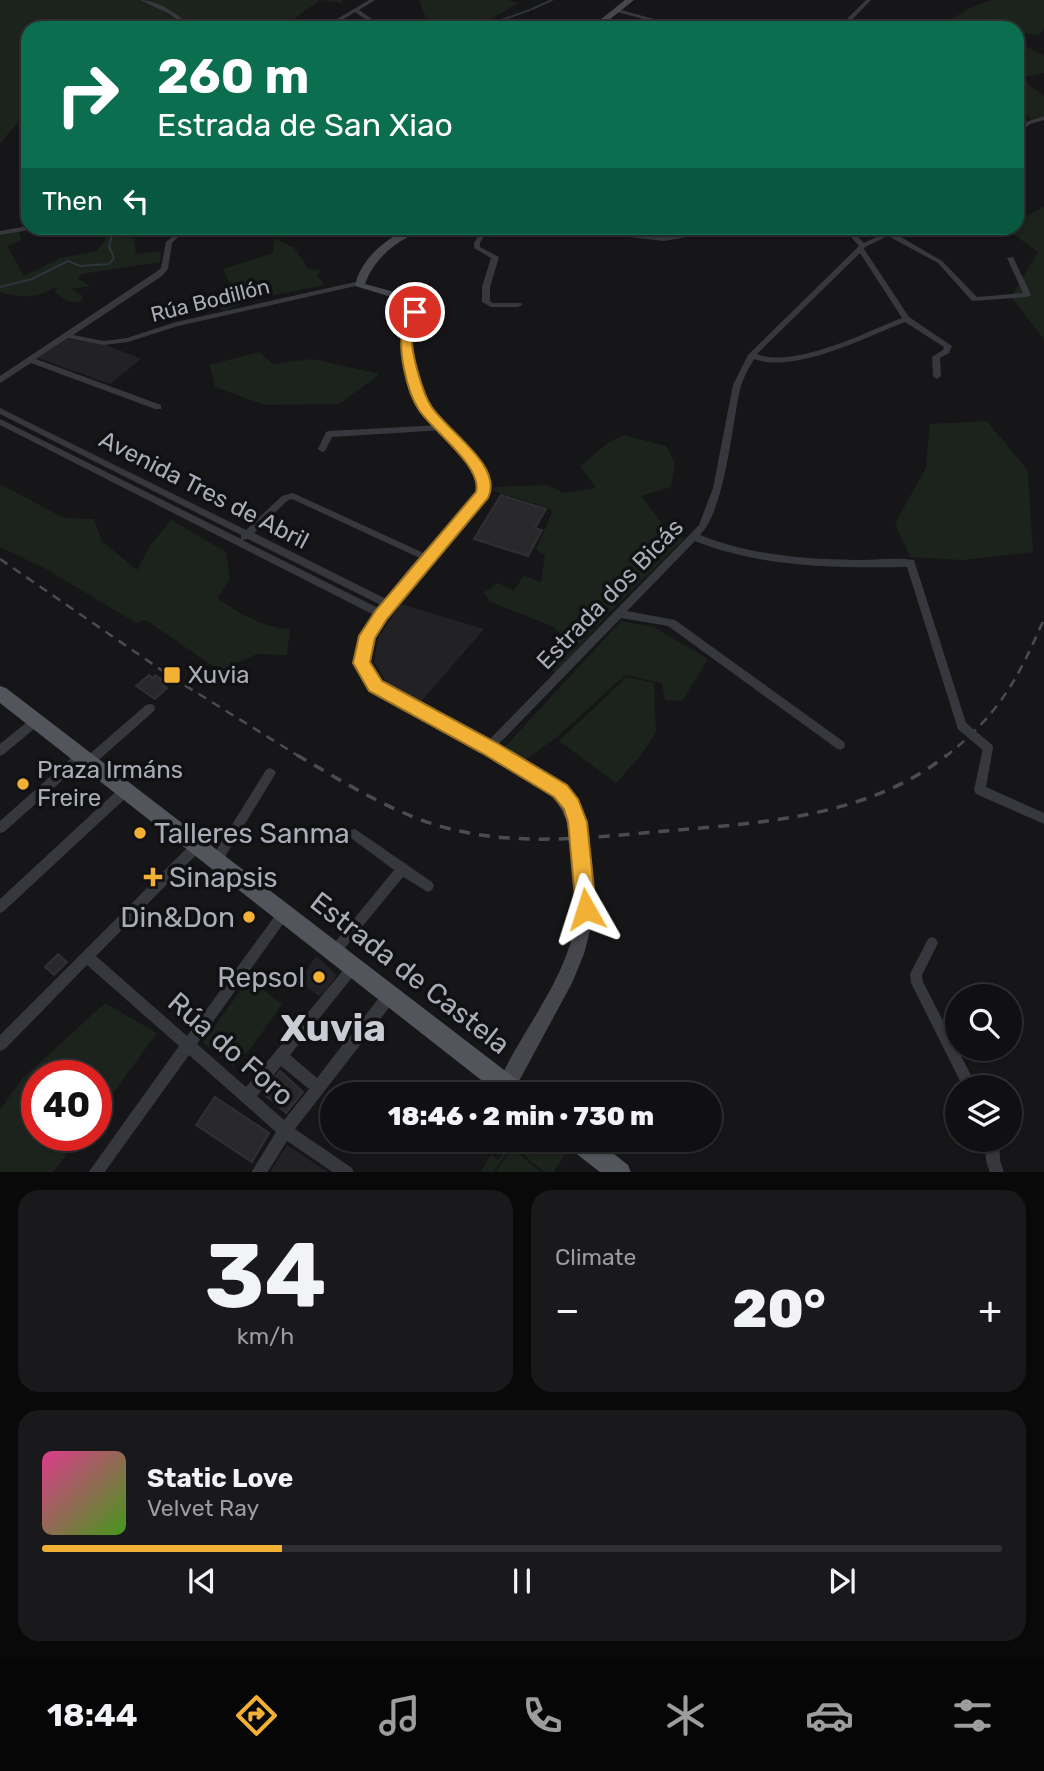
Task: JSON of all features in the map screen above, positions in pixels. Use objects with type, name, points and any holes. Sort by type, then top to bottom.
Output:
[{"type":"main road","name":"Estrada de Castela","points":[[0,693],[502,1082]]},
{"type":"main road","points":[[592,1152],[615,1171]]},
{"type":"street","points":[[142,0],[172,13],[182,21]]},
{"type":"street","points":[[337,21],[373,0]]},
{"type":"street","points":[[604,21],[630,0]]},
{"type":"street","points":[[848,21],[869,0]]},
{"type":"street","points":[[355,10],[371,21]]},
{"type":"street","points":[[620,10],[658,21]]},
{"type":"street","points":[[1024,126],[1044,118]]},
{"type":"street","points":[[0,233],[21,230]]},
{"type":"street","points":[[0,380],[159,274],[169,242],[177,235]]},
{"type":"street","points":[[405,235],[396,239],[367,268],[359,283],[360,286],[402,297],[412,303],[415,312],[406,336],[406,351],[424,407],[477,466],[486,485],[483,494],[385,610],[363,649],[362,663],[376,686],[544,779],[572,805],[578,822],[586,909],[579,949],[516,1082]]},
{"type":"street","points":[[482,235],[477,248],[495,257],[486,287],[486,302],[491,305],[518,305]]},
{"type":"street","points":[[523,235],[630,235],[664,239],[691,235]]},
{"type":"street","points":[[852,235],[906,319],[948,346],[946,351],[936,357],[937,376]]},
{"type":"street","name":"Estrada dos Bicás","points":[[489,747],[703,527],[717,488],[737,384],[752,355],[862,247],[884,235]]},
{"type":"street","points":[[892,235],[940,262],[975,299],[1027,295],[1011,258]]},
{"type":"street","name":"Rúa Bodillón","points":[[69,336],[104,343],[128,340],[176,324],[359,283]]},
{"type":"street","points":[[752,355],[770,361],[784,361],[844,343],[906,319]]},
{"type":"street","points":[[31,360],[158,407]]},
{"type":"street","name":"Avenida Tres de Abril","points":[[0,411],[385,610]]},
{"type":"street","name":"Avenida Tres de Abril","points":[[0,422],[242,538]]},
{"type":"street","points":[[322,449],[328,435],[441,428]]},
{"type":"street","points":[[242,538],[285,498],[293,496],[427,558]]},
{"type":"street","points":[[694,536],[709,544],[744,553],[828,564],[911,563],[961,726],[988,748],[980,790],[1044,819]]},
{"type":"street","points":[[620,614],[671,623],[840,745]]},
{"type":"street","points":[[0,828],[150,708]]},
{"type":"street","points":[[0,751],[36,721]]},
{"type":"street","points":[[216,861],[270,773]]},
{"type":"street","points":[[0,907],[126,790]]},
{"type":"street","points":[[355,834],[428,886]]},
{"type":"street","points":[[0,1044],[197,846]]},
{"type":"street","points":[[335,951],[402,869]]},
{"type":"street","points":[[95,1172],[284,912]]},
{"type":"street","points":[[932,943],[916,974],[917,983],[964,1075]]},
{"type":"street","name":"Rúa do Foro","points":[[87,957],[286,1129],[347,1172]]},
{"type":"street","points":[[248,1096],[354,967]]},
{"type":"street","points":[[258,1172],[286,1129],[390,995]]},
{"type":"street","points":[[281,1057],[318,1088]]},
{"type":"street","points":[[993,1152],[997,1172]]},
{"type":"shaded area","points":[[0,0],[320,0],[292,21],[21,21],[21,119],[0,143]]},
{"type":"shaded area","points":[[320,0],[342,0],[344,3]]},
{"type":"shaded area","points":[[419,0],[508,0],[519,3],[489,21],[445,21],[426,18]]},
{"type":"shaded area","points":[[991,0],[1044,0],[1044,29],[1039,35],[1024,34],[1024,21],[949,21],[968,9]]},
{"type":"shaded area","points":[[1024,45],[1044,56],[1044,73],[1024,77]]},
{"type":"shaded area","points":[[1024,81],[1044,96],[1044,116],[1031,120],[1024,112]]},
{"type":"shaded area","points":[[1044,207],[1044,339],[1011,297],[1038,252],[1015,235],[1024,235],[1024,217]]},
{"type":"shaded area","points":[[19,232],[21,240],[7,246],[24,276],[60,258],[97,251],[106,239],[104,235],[127,235],[134,239],[136,254],[161,251],[160,262],[82,274],[78,279],[90,286],[71,289],[83,296],[80,302],[67,301],[56,293],[55,287],[42,294],[28,296],[0,292],[0,235]]},
{"type":"shaded area","points":[[274,238],[294,248],[309,269],[320,270],[317,276],[325,285],[253,299],[223,311],[212,295],[231,286],[223,269],[273,253]]},
{"type":"shaded area","points":[[67,339],[104,344],[141,359],[110,384],[38,358]]},
{"type":"shaded area","points":[[259,352],[273,364],[312,359],[380,374],[339,404],[265,405],[215,387],[210,365]]},
{"type":"shaded area","points":[[987,421],[1028,471],[1033,552],[963,560],[910,557],[895,523],[926,468],[930,424]]},
{"type":"shaded area","points":[[623,435],[666,446],[675,463],[671,487],[641,496],[665,527],[684,539],[610,612],[556,673],[545,667],[568,641],[552,626],[491,602],[483,593],[498,583],[514,590],[524,576],[541,582],[545,555],[536,550],[553,510],[492,490],[496,487],[548,485],[563,493],[596,488],[580,466],[608,443]]},
{"type":"shaded area","points":[[0,484],[64,518],[94,519],[102,541],[137,570],[150,546],[171,520],[226,552],[230,579],[217,598],[251,619],[290,629],[287,655],[257,654],[236,663],[230,678],[146,620],[136,623],[46,569],[0,547]]},
{"type":"shaded area","points":[[401,604],[484,629],[419,704],[389,686],[374,662],[378,638]]},
{"type":"shaded area","points":[[621,621],[654,627],[708,659],[682,701],[665,700],[662,683],[625,675],[558,736],[525,760],[503,749]]},
{"type":"shaded area","points":[[626,677],[654,683],[656,732],[641,755],[616,783],[559,741]]},
{"type":"shaded area","name":"Repsol","points":[[316,956],[337,975],[319,996],[299,981]]},
{"type":"shaded area","points":[[249,979],[282,1004],[246,1055],[243,1052],[233,1067],[203,1042]]},
{"type":"shaded area","points":[[105,1003],[157,1033],[112,1094],[112,1060],[43,1060]]},
{"type":"shaded area","points":[[21,1080],[21,1151],[69,1151],[53,1172],[0,1172],[0,1110]]},
{"type":"shaded area","points":[[287,1145],[328,1172],[270,1172]]},
{"type":"shaded area","points":[[504,1152],[508,1152],[493,1172],[481,1172],[491,1154],[498,1160]]},
{"type":"shaded area","points":[[510,1152],[518,1152],[540,1172],[495,1172]]},
{"type":"shaded area","points":[[520,1152],[561,1152],[565,1155],[553,1172],[544,1172]]},
{"type":"building","points":[[501,495],[546,509],[535,528],[542,530],[528,556],[474,539]]},
{"type":"building","name":"Xuvia","points":[[149,675],[153,678],[155,675],[166,682],[163,685],[167,688],[155,699],[136,686]]},
{"type":"building","points":[[58,954],[67,962],[54,975],[45,967]]},
{"type":"building","points":[[280,1071],[303,1092],[286,1113],[263,1093]]},
{"type":"building","points":[[215,1097],[269,1133],[252,1162],[196,1125]]},
{"type":"waterway","points":[[532,9],[552,0]]},
{"type":"waterway","points":[[499,21],[530,10]]},
{"type":"waterway","points":[[0,287],[32,279],[68,261],[80,266],[109,264],[114,258],[109,246],[112,235]]},
{"type":"railway","points":[[0,559],[170,676],[300,757]]},
{"type":"railway","points":[[945,757],[979,726],[1005,695],[1025,661],[1044,619]]},
{"type":"railway","points":[[297,755],[375,799],[417,818],[459,831],[532,839],[692,829],[807,814],[844,806],[880,793],[915,777],[947,755]]},
{"type":"place","name":"Xuvia","points":[[172,675]]},
{"type":"place","name":"Praza Irmáns Freire","points":[[23,784]]},
{"type":"place","name":"Talleres Sanma","points":[[140,833]]},
{"type":"place","name":"Sinapsis","points":[[153,877]]},
{"type":"place","name":"Din&Don","points":[[249,917]]},
{"type":"place","name":"Repsol","points":[[319,977]]},
{"type":"district","name":"Xuvia","points":[[333,1028]]},
{"type":"route","points":[[415,312],[406,336],[406,351],[424,407],[477,466],[486,485],[483,494],[382,614],[367,636],[362,663],[376,686],[489,747],[560,791],[572,805],[578,822],[586,909]]}]
